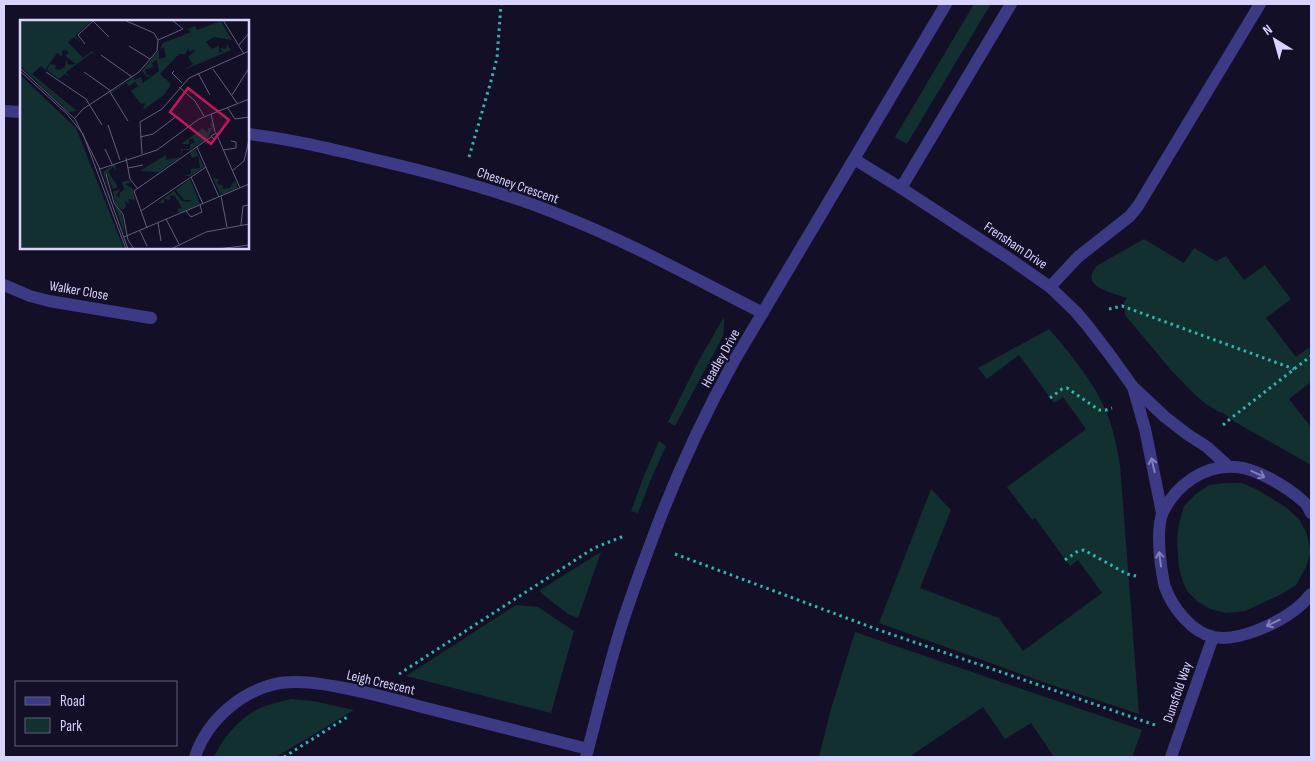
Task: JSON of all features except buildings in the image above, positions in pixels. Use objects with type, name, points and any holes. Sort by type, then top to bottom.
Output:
[{"type":"street","name":"Headley Drive","points":[[587,753],[616,642],[658,523],[702,421],[762,313],[946,4]]},
{"type":"street","points":[[901,188],[1011,4]]},
{"type":"street","points":[[1050,287],[1078,257],[1130,216],[1138,206],[1260,4]]},
{"type":"street","points":[[4,111],[20,112]]},
{"type":"street","name":"Chesney Crescent","points":[[249,134],[342,152],[433,174],[526,201],[643,252],[762,313]]},
{"type":"street","name":"Frensham Drive","points":[[854,159],[1010,259],[1050,287],[1087,325],[1132,388],[1165,417],[1207,447],[1228,466]]},
{"type":"street","name":"Walker Close","points":[[4,285],[48,301],[151,318]]},
{"type":"street","name":"Frensham Drive","points":[[1132,388],[1145,429],[1162,513]]},
{"type":"street","name":"Frensham Drive","points":[[1212,637],[1199,631],[1187,622],[1170,601],[1165,586],[1159,554],[1160,523],[1162,513],[1174,494],[1198,475],[1213,468],[1240,467],[1253,471],[1291,492],[1310,508]]},
{"type":"street","points":[[1212,637],[1236,636],[1273,624],[1294,611],[1311,594]]},
{"type":"street","name":"Dunsfold Way","points":[[1171,757],[1212,637]]},
{"type":"street","name":"Leigh Crescent","points":[[195,757],[212,725],[236,702],[265,687],[296,682],[312,683],[377,695],[587,753]]},
{"type":"path","points":[[462,182],[497,58],[501,4]]},
{"type":"path","points":[[1087,325],[1101,312],[1122,306],[1294,369]]},
{"type":"path","points":[[1207,447],[1230,418],[1311,356]]},
{"type":"path","points":[[1050,398],[1067,388],[1099,410],[1106,410],[1136,401]]},
{"type":"path","points":[[284,757],[359,710],[405,669],[594,548],[658,523]]},
{"type":"path","points":[[650,545],[876,629],[1179,733]]},
{"type":"path","points":[[1066,560],[1078,551],[1084,550],[1127,574],[1135,576],[1162,573]]},
{"type":"green space","points":[[974,4],[991,4],[907,144],[895,137]]},
{"type":"green space","points":[[1144,239],[1184,263],[1194,248],[1216,261],[1226,256],[1244,280],[1265,265],[1291,299],[1266,318],[1296,357],[1308,348],[1311,352],[1311,382],[1289,399],[1311,427],[1311,465],[1206,404],[1171,370],[1125,315],[1124,302],[1127,298],[1099,288],[1094,283],[1092,278],[1093,272],[1098,265]]},
{"type":"green space","points":[[724,317],[723,336],[675,426],[668,422],[698,362]]},
{"type":"green space","points":[[1049,329],[1074,359],[1097,393],[1108,416],[1115,440],[1120,465],[1139,714],[1040,681],[879,623],[931,489],[951,510],[920,588],[999,618],[1023,651],[1102,593],[1078,560],[1070,566],[1035,518],[1032,520],[1007,487],[1086,429],[1063,397],[1054,403],[1019,355],[987,379],[978,368]]},
{"type":"green space","points":[[659,441],[666,446],[638,513],[631,511],[644,476]]},
{"type":"green space","points":[[1242,483],[1256,489],[1287,508],[1299,519],[1306,532],[1311,551],[1306,567],[1296,585],[1282,594],[1245,611],[1226,613],[1210,609],[1198,602],[1188,592],[1179,568],[1177,540],[1184,506],[1209,485]]},
{"type":"green space","points":[[601,552],[578,618],[568,614],[541,593],[540,590]]},
{"type":"green space","points":[[516,605],[538,607],[574,631],[551,713],[406,676]]},
{"type":"green space","points":[[855,632],[1142,730],[1132,757],[1054,757],[1031,723],[1005,739],[983,707],[912,755],[913,757],[819,757],[831,709]]},
{"type":"green space","points":[[291,699],[313,701],[354,710],[276,757],[214,757],[221,743],[249,714],[265,706]]}]
